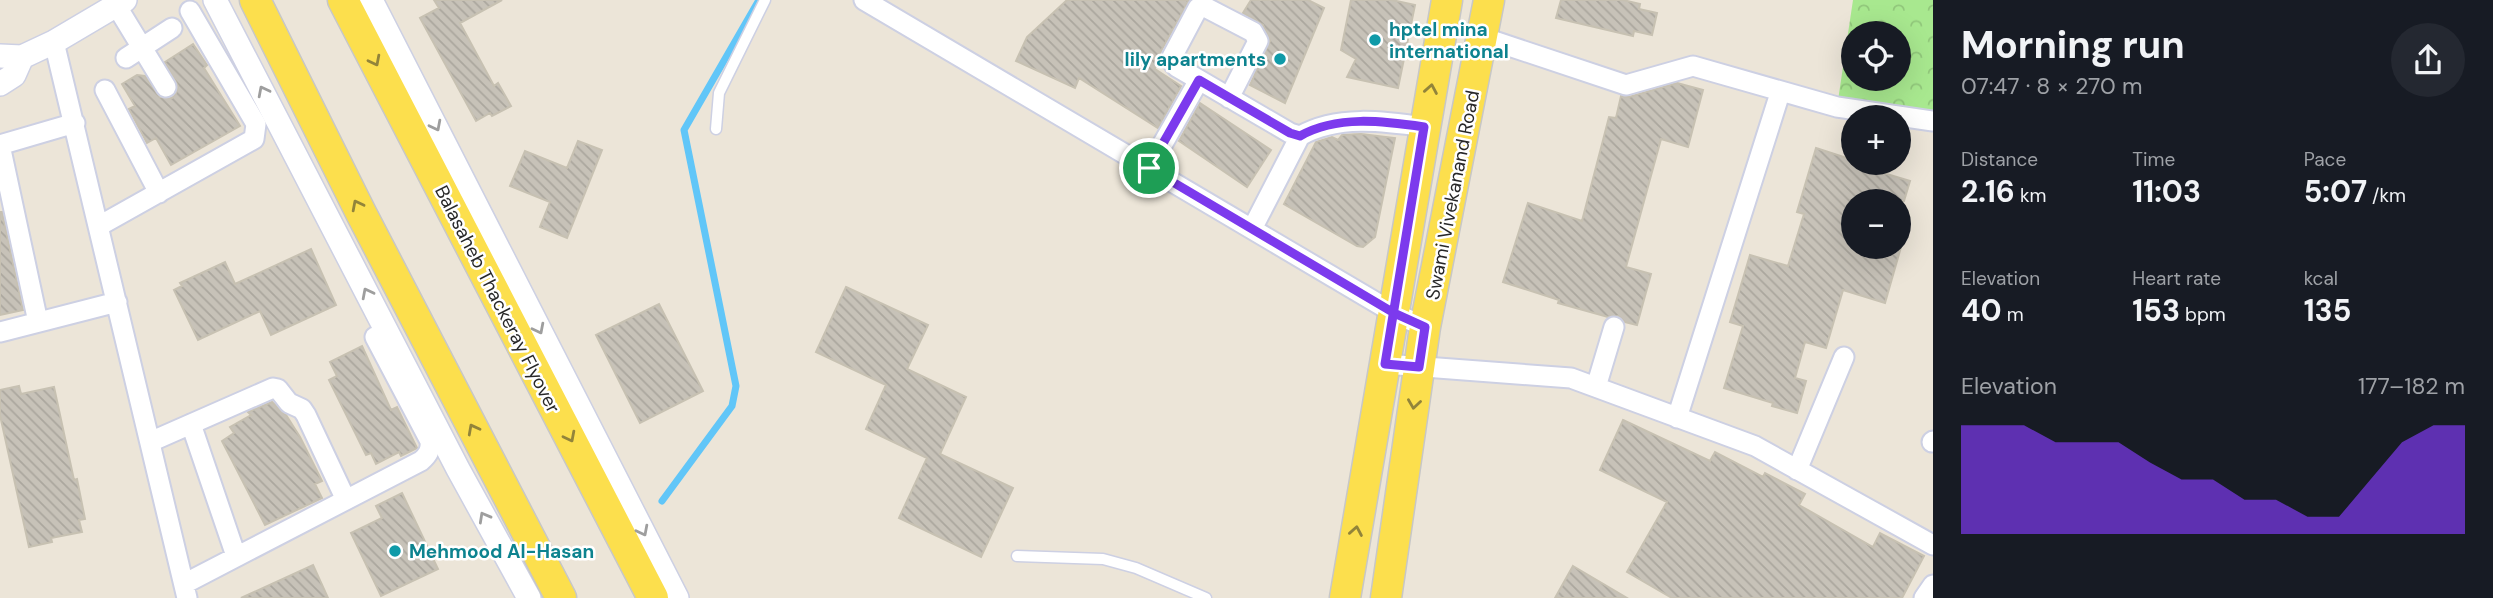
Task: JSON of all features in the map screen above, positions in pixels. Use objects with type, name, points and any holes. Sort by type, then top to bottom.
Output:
[{"type":"main road","points":[[255,0],[360,213],[561,598]]},
{"type":"main road","name":"Balasaheb Thackeray Flyover","points":[[343,0],[653,598]]},
{"type":"main road","name":"Swami Vivekanand Road","points":[[1386,598],[1425,327],[1489,0]]},
{"type":"main road","name":"Swami Vivekanand Road","points":[[1345,598],[1443,4]]},
{"type":"street","points":[[215,0],[446,445],[529,598]]},
{"type":"street","points":[[371,0],[677,598]]},
{"type":"street","points":[[864,0],[1394,313],[1425,327]]},
{"type":"street","points":[[0,84],[14,75],[11,57],[54,42],[114,4],[134,52],[166,87]]},
{"type":"street","points":[[1229,97],[1258,41],[1257,36],[1203,6],[1194,12],[1172,57],[1173,63],[1177,67],[1290,133],[1300,136]]},
{"type":"street","points":[[99,226],[249,143],[256,132],[256,124],[190,11]]},
{"type":"street","points":[[134,52],[172,28]]},
{"type":"street","points":[[1482,37],[1626,85],[1693,66],[1780,93],[1837,107],[1933,121]]},
{"type":"street","points":[[54,42],[185,591],[236,556],[428,456],[430,441],[374,337]]},
{"type":"street","points":[[1149,168],[1199,80]]},
{"type":"street","points":[[105,90],[159,193]]},
{"type":"street","points":[[1677,418],[1780,93]]},
{"type":"street","points":[[1252,229],[1300,136],[1324,125],[1356,122],[1424,127]]},
{"type":"street","points":[[38,322],[0,145],[75,123]]},
{"type":"street","points":[[0,332],[117,302]]},
{"type":"street","points":[[1596,387],[1614,327]]},
{"type":"street","points":[[1797,470],[1844,357]]},
{"type":"street","points":[[1385,364],[1571,378],[1755,446],[1933,545]]},
{"type":"street","points":[[150,442],[273,388],[278,389],[289,403],[302,409],[306,415],[346,500]]},
{"type":"street","points":[[191,425],[236,556]]},
{"type":"street","points":[[1924,598],[1933,585]]},
{"type":"lane","points":[[716,129],[719,93],[765,0]]},
{"type":"lane","points":[[1017,556],[1103,559],[1136,568],[1206,598]]},
{"type":"green space","points":[[1853,0],[1933,0],[1933,121],[1911,118],[1911,105],[1841,105],[1841,108],[1837,107],[1841,80],[1841,91],[1911,91],[1911,21],[1850,21]]},
{"type":"building","points":[[434,0],[502,0],[460,23],[494,86],[498,83],[511,106],[476,121],[420,18],[439,8]]},
{"type":"building","points":[[1067,0],[1189,0],[1161,51],[1155,69],[1181,86],[1158,128],[1079,78],[1075,88],[1016,61],[1027,37]]},
{"type":"building","name":"lily apartments","points":[[1251,0],[1308,0],[1324,8],[1285,103],[1250,85],[1270,41],[1263,25],[1243,13]]},
{"type":"building","name":"hptel mina international","points":[[1351,0],[1392,0],[1415,5],[1398,88],[1347,77],[1356,59],[1341,50]]},
{"type":"building","points":[[1561,0],[1623,0],[1640,4],[1639,9],[1657,13],[1652,35],[1634,31],[1633,36],[1556,18]]},
{"type":"building","points":[[193,44],[207,65],[204,68],[240,126],[171,165],[156,138],[147,143],[129,109],[135,106],[122,84],[137,75],[145,76],[160,97],[172,98],[178,86],[165,62]]},
{"type":"building","points":[[1677,83],[1703,90],[1688,147],[1661,139],[1626,267],[1651,274],[1637,325],[1625,322],[1618,316],[1608,317],[1558,303],[1559,300],[1503,282],[1528,203],[1582,221],[1609,117],[1616,118],[1621,96],[1629,97]]},
{"type":"building","points":[[1200,103],[1271,150],[1247,187],[1179,141]]},
{"type":"building","points":[[1342,135],[1395,138],[1375,237],[1363,247],[1284,204],[1316,142],[1332,137],[1338,140]]},
{"type":"building","points":[[578,141],[602,150],[567,238],[540,227],[550,202],[510,186],[525,151],[567,168]]},
{"type":"building","points":[[1816,148],[1841,156],[1841,175],[1890,175],[1910,181],[1908,189],[1841,189],[1841,259],[1898,259],[1885,303],[1843,290],[1826,348],[1805,342],[1795,378],[1806,381],[1797,413],[1724,388],[1743,326],[1730,322],[1750,255],[1788,266],[1804,214],[1797,212]]},
{"type":"building","points":[[0,212],[23,310],[0,315]]},
{"type":"building","points":[[311,249],[336,305],[271,335],[260,311],[198,340],[174,290],[182,286],[180,283],[225,262],[235,284]]},
{"type":"building","points":[[846,287],[928,325],[907,369],[966,397],[940,454],[1013,488],[981,557],[899,518],[927,458],[866,429],[886,385],[816,352]]},
{"type":"building","points":[[659,304],[703,391],[640,423],[596,335]]},
{"type":"building","points":[[362,346],[391,410],[397,407],[417,448],[401,456],[399,452],[376,464],[371,453],[366,455],[329,380],[337,376],[330,362]]},
{"type":"building","points":[[19,386],[21,394],[54,387],[85,519],[79,520],[82,532],[51,538],[52,542],[29,547],[0,415],[0,390]]},
{"type":"building","points":[[272,402],[286,415],[300,437],[322,481],[315,484],[322,498],[265,525],[222,441],[234,433],[230,427],[251,415],[248,412]]},
{"type":"building","points":[[1623,420],[1710,461],[1715,452],[1763,477],[1765,473],[1805,494],[1799,505],[1873,547],[1880,533],[1924,556],[1902,598],[1672,598],[1627,572],[1667,502],[1600,470]]},
{"type":"building","name":"Mehmood Al-Hasan","points":[[402,493],[438,569],[381,596],[351,533],[382,518],[376,506]]},
{"type":"building","points":[[313,565],[328,598],[241,598]]},
{"type":"building","points":[[1573,566],[1627,598],[1555,598]]},
{"type":"waterway","points":[[662,501],[732,406],[736,386],[684,130],[759,0]]},
{"type":"place","name":"hptel mina international","points":[[1375,40]]},
{"type":"place","name":"lily apartments","points":[[1280,59]]},
{"type":"place","name":"Mehmood Al-Hasan","points":[[395,551]]},
{"type":"route","points":[[1149,168],[1199,80],[1290,133],[1300,136],[1324,125],[1356,122],[1424,127],[1394,313],[1385,364],[1419,367],[1425,327],[1394,313],[1149,168]]}]
